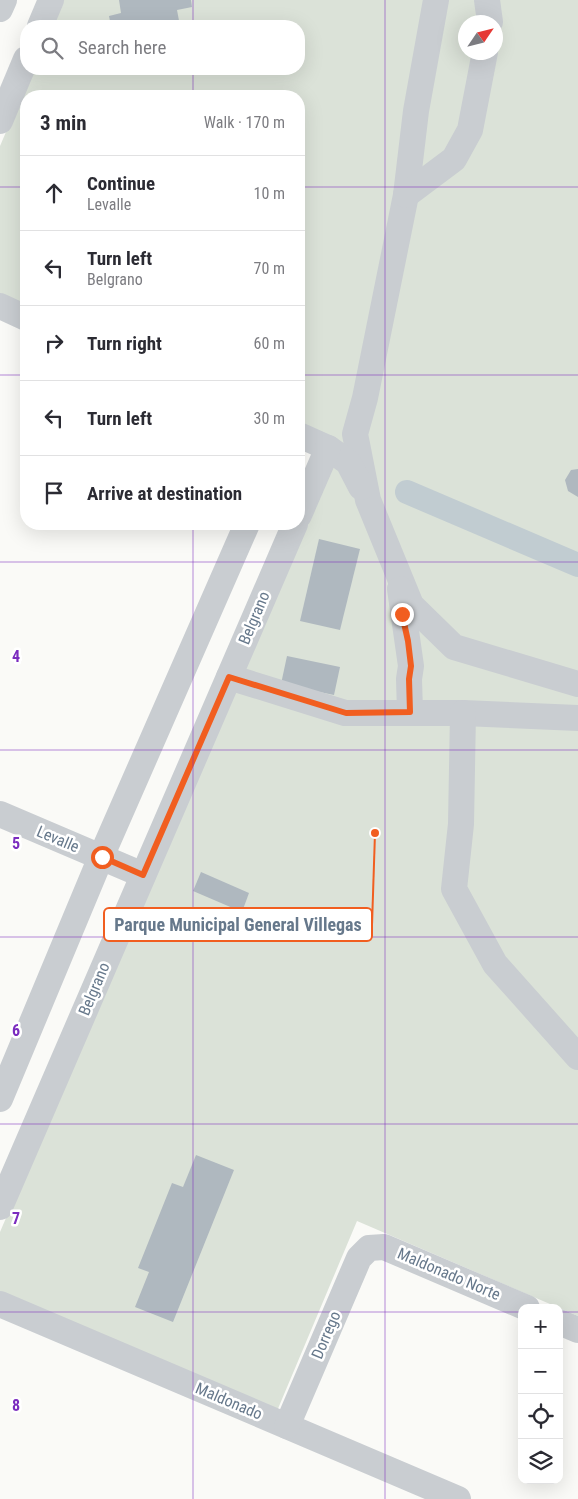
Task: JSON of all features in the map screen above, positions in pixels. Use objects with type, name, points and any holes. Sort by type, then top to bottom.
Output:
[{"type":"street","points":[[0,9],[4,0]]},
{"type":"street","points":[[43,20],[51,0]]},
{"type":"street","points":[[368,500],[355,434],[365,398],[406,195],[416,111],[436,0]]},
{"type":"street","points":[[487,0],[489,15]]},
{"type":"street","points":[[406,195],[454,159],[470,130],[483,60]]},
{"type":"street","points":[[0,121],[20,73]]},
{"type":"street","points":[[0,306],[20,315]]},
{"type":"street","points":[[328,448],[344,446],[355,434]]},
{"type":"street","points":[[305,438],[328,448],[348,462],[368,500],[411,606],[454,647],[578,684]]},
{"type":"street","points":[[305,501],[328,448]]},
{"type":"street","points":[[0,1098],[102,857],[244,530]]},
{"type":"street","name":"Belgrano","points":[[0,1207],[292,530]]},
{"type":"street","points":[[398,574],[402,614],[411,666],[409,679],[410,712]]},
{"type":"street","points":[[411,666],[434,653],[454,647]]},
{"type":"street","points":[[229,677],[346,713],[463,713],[578,718]]},
{"type":"street","points":[[463,713],[461,824],[454,889],[495,964],[578,1057]]},
{"type":"street","name":"Levalle","points":[[0,814],[143,875]]},
{"type":"street","name":"Maldonado Norte","points":[[369,1248],[384,1247],[518,1304]]},
{"type":"street","name":"Dorrego","points":[[287,1426],[359,1258],[369,1248]]},
{"type":"street","name":"Maldonado","points":[[0,1304],[458,1499]]},
{"type":"street","points":[[563,1324],[578,1330]]},
{"type":"shaded area","points":[[62,0],[578,0],[578,1316],[563,1310],[563,1304],[550,1304],[357,1221],[277,1411],[0,1292],[0,1232],[301,530],[305,530],[305,521],[338,444],[305,430],[305,90],[24,90],[30,75],[305,75],[305,20],[54,20]]},
{"type":"shaded area","points":[[20,99],[20,305],[0,297],[0,146]]},
{"type":"building","points":[[119,0],[191,0],[192,7],[177,10],[179,20],[110,20],[109,16],[121,13]]},
{"type":"building","points":[[578,469],[578,497],[568,491],[565,480],[571,470]]},
{"type":"building","points":[[319,539],[360,549],[340,630],[300,621]]},
{"type":"building","points":[[287,656],[340,667],[334,695],[281,684]]},
{"type":"building","points":[[201,872],[249,893],[242,912],[193,891]]},
{"type":"building","points":[[196,1155],[234,1170],[173,1322],[135,1307],[149,1272],[138,1268],[172,1183],[183,1187]]},
{"type":"waterway","points":[[407,492],[578,565]]},
{"type":"place","name":"Parque Municipal General Villegas","points":[[375,833]]},
{"type":"route","points":[[102,857],[143,875],[229,677],[346,713],[410,712],[409,679],[411,666],[402,614]]}]
